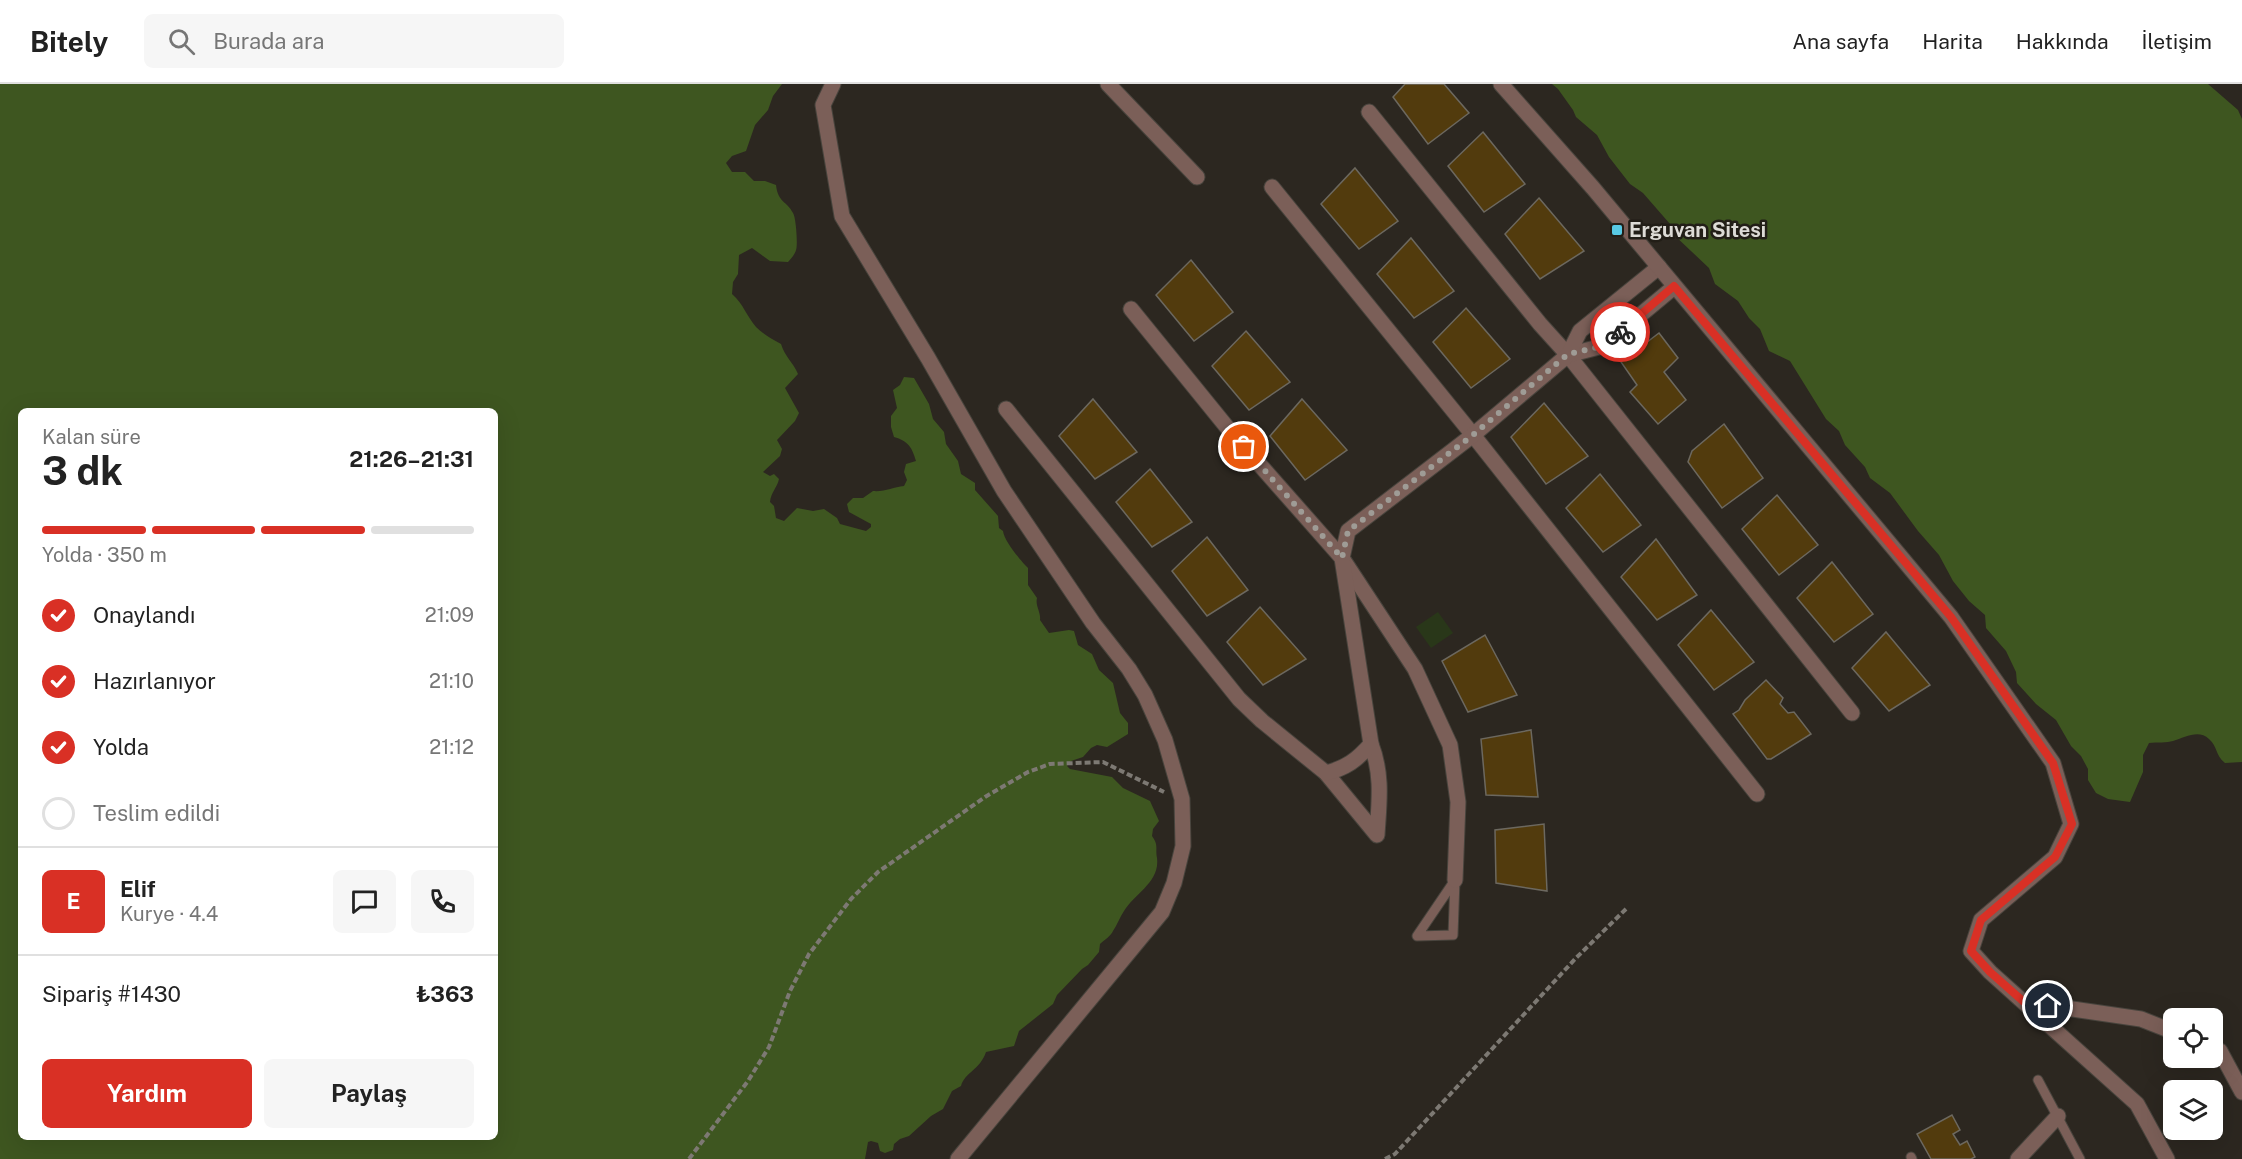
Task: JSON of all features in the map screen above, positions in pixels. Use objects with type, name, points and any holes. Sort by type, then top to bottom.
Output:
[{"type":"street","points":[[833,84],[823,105],[842,216],[928,358],[1004,491],[1093,623],[1129,669],[1145,695],[1165,740],[1182,799],[1181,855],[1174,883],[1162,912],[958,1159]]},
{"type":"street","points":[[1108,84],[1197,177]]},
{"type":"street","points":[[1501,84],[1593,188],[1951,617],[2053,763],[2072,824],[2055,857],[1981,920],[1971,951],[1990,972],[2137,1104],[2168,1159]]},
{"type":"street","points":[[1369,112],[1540,324],[1568,354],[1851,713]]},
{"type":"street","points":[[1272,187],[1473,435],[1757,794]]},
{"type":"street","points":[[1006,409],[1239,699],[1262,721],[1326,773],[1377,835],[1378,762],[1371,744],[1342,558],[1348,531],[1473,435],[1568,354],[1580,331],[1659,267]]},
{"type":"street","points":[[1568,354],[1599,347],[1674,286]]},
{"type":"street","points":[[1131,309],[1230,431],[1342,558],[1415,669],[1450,745],[1458,802],[1455,880]]},
{"type":"street","points":[[1326,773],[1342,769],[1357,760],[1371,744]]},
{"type":"street","points":[[2024,1002],[2141,1019],[2163,1028]]},
{"type":"street","points":[[2223,1057],[2242,1092]]},
{"type":"street","points":[[2018,1159],[2058,1116]]},
{"type":"lane","points":[[1455,880],[1453,934],[1417,936],[1449,890],[1455,880]]},
{"type":"lane","points":[[2038,1080],[2080,1159]]},
{"type":"path","points":[[689,1159],[748,1081],[769,1047],[790,991],[809,954],[851,899],[878,872],[895,859],[985,797],[1028,772],[1050,764],[1103,762],[1158,790],[1182,799]]},
{"type":"path","points":[[1385,1159],[1395,1154],[1576,958],[1627,908]]},
{"type":"green space","points":[[0,84],[782,84],[773,96],[768,110],[755,125],[746,151],[732,156],[726,163],[732,172],[745,172],[754,181],[765,181],[776,185],[781,199],[793,213],[796,225],[797,247],[788,262],[770,261],[752,248],[739,255],[738,274],[733,282],[732,294],[756,327],[781,344],[798,374],[785,388],[799,413],[795,421],[777,440],[782,449],[780,456],[763,472],[770,476],[774,474],[779,479],[770,502],[774,506],[776,518],[784,521],[797,508],[813,511],[824,509],[837,518],[840,524],[866,531],[871,527],[871,524],[849,512],[847,504],[853,498],[863,498],[873,491],[904,486],[907,480],[904,472],[906,464],[916,461],[909,445],[894,437],[891,416],[897,408],[893,390],[900,385],[904,377],[914,378],[929,404],[933,419],[944,432],[946,444],[958,461],[961,474],[975,483],[975,490],[998,516],[999,528],[1003,531],[1006,540],[1028,568],[1028,585],[1037,598],[1040,620],[1049,633],[1074,631],[1078,645],[1092,654],[1099,670],[1113,683],[1120,713],[1128,723],[1128,734],[1107,747],[1097,745],[1091,748],[1083,757],[1071,761],[1067,766],[1070,769],[1112,777],[1123,788],[1150,801],[1159,821],[1153,829],[1152,836],[1156,847],[1155,874],[1124,911],[1111,935],[1100,944],[1099,952],[1088,965],[1057,995],[1053,1004],[1019,1031],[1014,1046],[986,1052],[961,1086],[952,1091],[943,1109],[931,1116],[909,1136],[900,1139],[894,1144],[893,1150],[885,1153],[880,1151],[878,1143],[868,1142],[865,1159],[0,1159]]},
{"type":"green space","points":[[1552,84],[2208,84],[2238,110],[2242,119],[2242,762],[2225,763],[2212,742],[2201,735],[2196,734],[2171,742],[2149,743],[2143,755],[2143,772],[2130,802],[2108,799],[2096,793],[2088,780],[2088,769],[2081,756],[2071,746],[2056,720],[2036,704],[2017,683],[2016,672],[2006,651],[1986,628],[1985,615],[1969,601],[1953,581],[1939,555],[1890,493],[1870,478],[1865,467],[1845,445],[1839,431],[1826,419],[1790,361],[1769,351],[1760,329],[1749,318],[1738,301],[1715,284],[1709,268],[1673,234],[1670,224],[1643,193],[1630,184],[1609,157],[1597,135],[1576,117],[1558,89]]},
{"type":"green space","points":[[1438,612],[1453,633],[1431,648],[1416,627]]},
{"type":"building","points":[[1405,84],[1444,84],[1469,113],[1428,144],[1393,97]]},
{"type":"building","points":[[1483,132],[1525,184],[1484,212],[1448,166]]},
{"type":"building","points":[[1355,168],[1398,221],[1359,249],[1321,204]]},
{"type":"building","points":[[1539,198],[1584,251],[1540,279],[1505,234]]},
{"type":"building","points":[[1411,238],[1454,291],[1414,318],[1377,274]]},
{"type":"building","points":[[1191,260],[1233,312],[1194,341],[1156,295]]},
{"type":"building","points":[[1466,308],[1510,359],[1471,388],[1433,342]]},
{"type":"building","points":[[1246,331],[1290,382],[1249,410],[1212,366]]},
{"type":"building","points":[[1659,333],[1678,358],[1664,372],[1686,400],[1658,424],[1630,392],[1637,385],[1621,362]]},
{"type":"building","points":[[1093,399],[1137,452],[1095,479],[1059,436]]},
{"type":"building","points":[[1302,399],[1347,450],[1305,480],[1270,436]]},
{"type":"building","points":[[1544,403],[1588,456],[1546,484],[1511,437]]},
{"type":"building","points":[[1724,424],[1763,478],[1722,508],[1688,462],[1692,451]]},
{"type":"building","points":[[1150,469],[1192,522],[1152,547],[1116,502]]},
{"type":"building","points":[[1600,474],[1641,525],[1603,552],[1566,508]]},
{"type":"building","points":[[1777,495],[1818,545],[1779,575],[1742,529]]},
{"type":"building","points":[[1207,537],[1248,590],[1207,616],[1172,571]]},
{"type":"building","points":[[1656,539],[1697,595],[1657,620],[1621,577]]},
{"type":"building","points":[[1832,562],[1873,614],[1834,642],[1797,598]]},
{"type":"building","points":[[1260,607],[1306,659],[1263,685],[1227,642]]},
{"type":"building","points":[[1711,610],[1754,662],[1714,690],[1678,645]]},
{"type":"building","points":[[1886,632],[1930,685],[1889,711],[1852,668]]},
{"type":"building","points":[[1485,635],[1517,695],[1468,712],[1442,661]]},
{"type":"building","points":[[1766,680],[1783,698],[1780,704],[1788,713],[1794,712],[1811,734],[1771,759],[1767,759],[1733,714]]},
{"type":"building","points":[[1531,730],[1538,797],[1486,795],[1481,739]]},
{"type":"building","points":[[1544,824],[1547,891],[1496,883],[1495,830]]},
{"type":"building","points":[[1952,1115],[1960,1130],[1953,1134],[1960,1145],[1967,1141],[1975,1157],[1971,1159],[1931,1159],[1917,1134]]},
{"type":"way so far","points":[[1244,447],[1342,558],[1348,531],[1436,461],[1473,435],[1568,354],[1599,347],[1620,332]]},
{"type":"place","name":"Erguvan Sitesi","points":[[1617,230]]},
{"type":"route","points":[[1620,332],[1674,286],[1951,617],[2053,763],[2072,824],[2055,857],[1981,920],[1971,951],[1990,972],[2024,1002],[2048,1006]]}]
